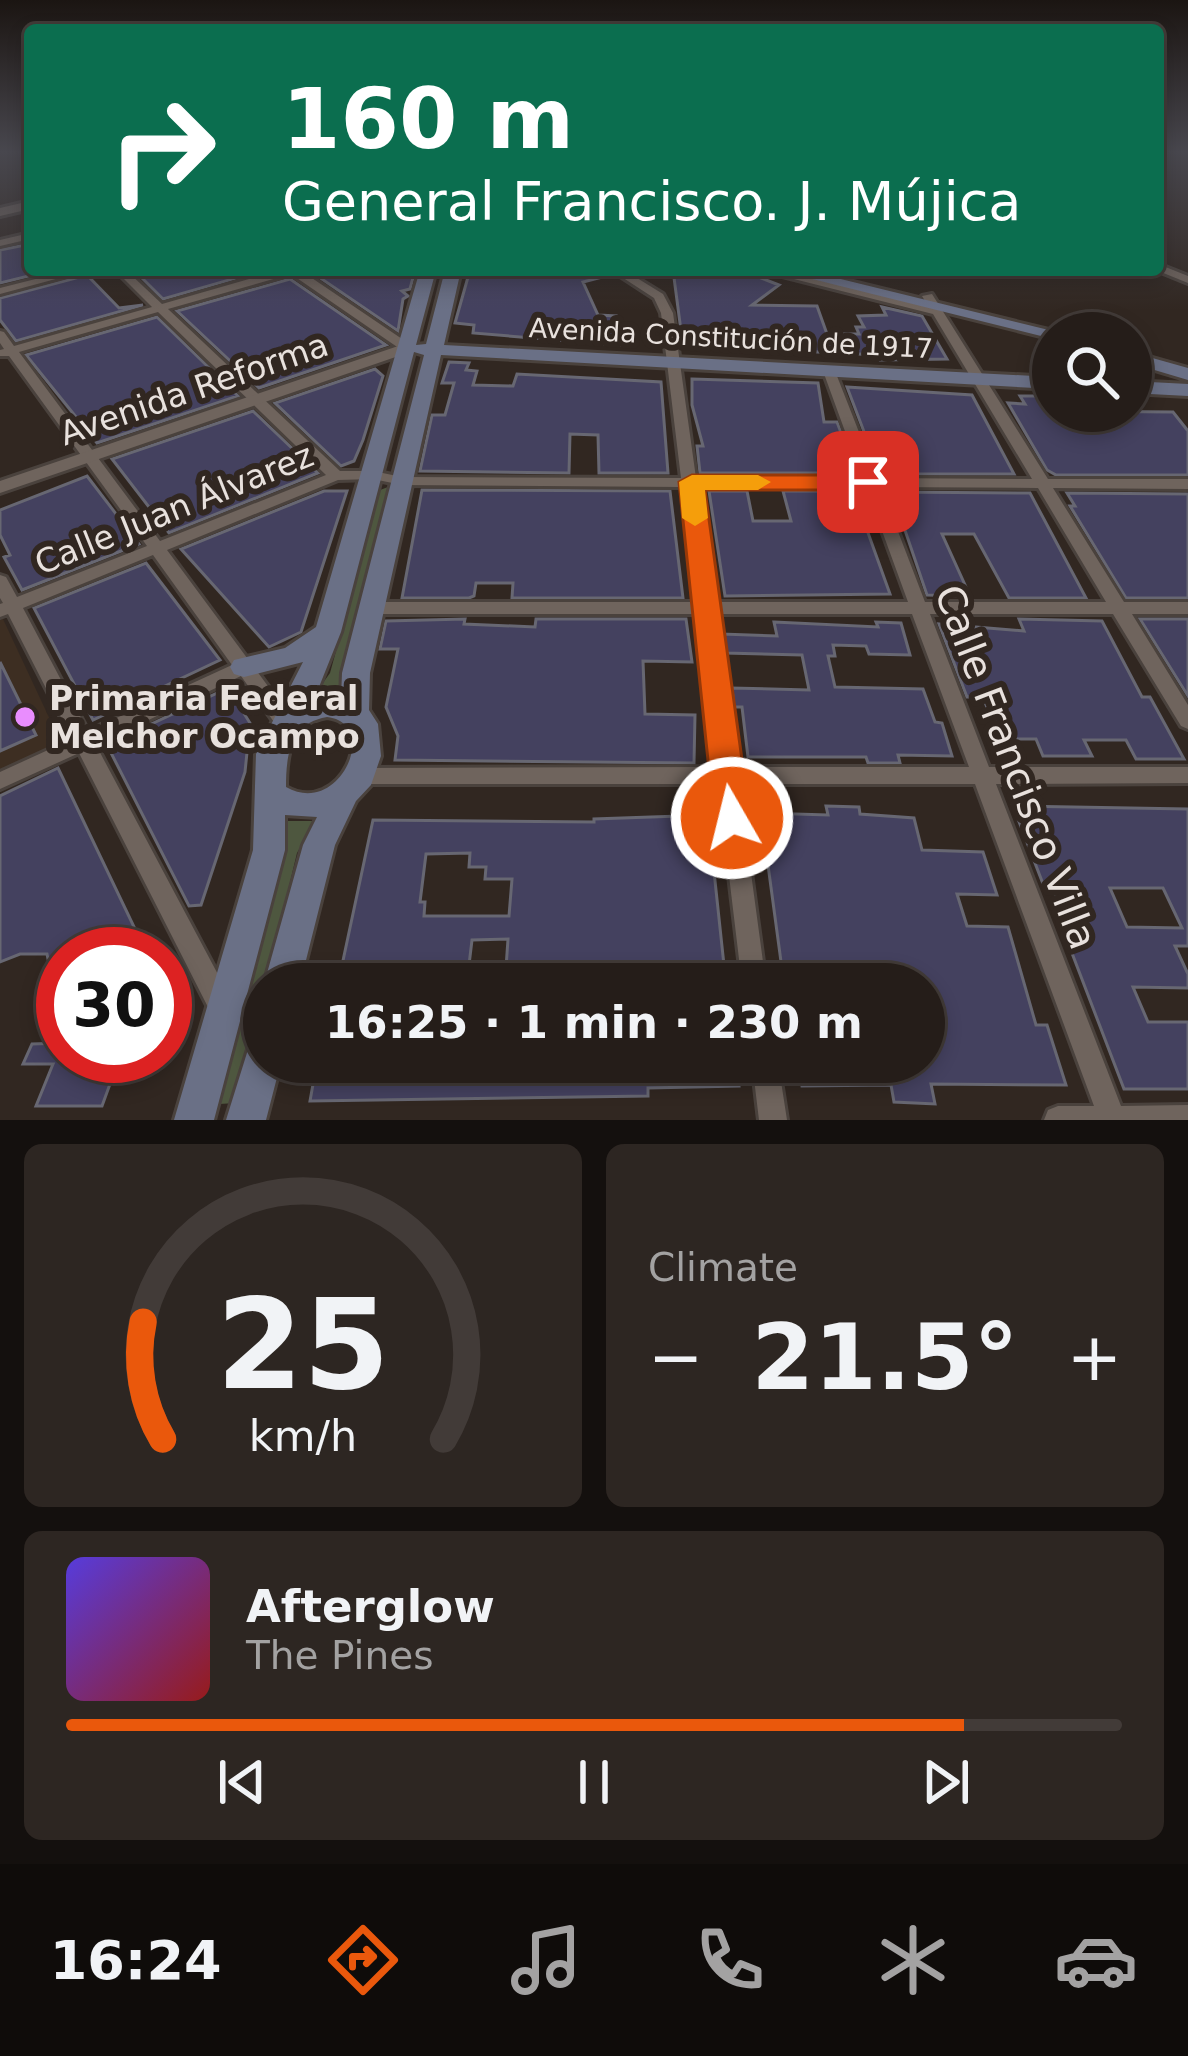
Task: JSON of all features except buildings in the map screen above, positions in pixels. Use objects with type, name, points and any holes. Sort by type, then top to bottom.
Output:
[{"type":"main road","points":[[288,963],[319,845],[352,785],[367,738],[355,712],[356,673],[372,608],[407,348],[426,276]]},
{"type":"main road","points":[[194,1120],[268,850],[271,754],[328,632],[437,350],[452,276]]},
{"type":"main road","points":[[811,276],[1032,324]]},
{"type":"main road","points":[[836,276],[1032,329]]},
{"type":"main road","name":"Avenida Constitución de 1917","points":[[407,348],[1032,382]]},
{"type":"main road","points":[[1152,359],[1188,370]]},
{"type":"main road","points":[[1152,388],[1188,390]]},
{"type":"main road","points":[[244,667],[293,656],[328,632]]},
{"type":"main road","points":[[286,724],[318,705],[355,712]]},
{"type":"main road","points":[[272,794],[285,804],[312,808],[352,785]]},
{"type":"main road","points":[[246,1120],[256,1083]]},
{"type":"street","points":[[0,291],[60,276]]},
{"type":"street","points":[[126,276],[336,476]]},
{"type":"street","points":[[6,353],[271,276]]},
{"type":"street","points":[[301,276],[407,348]]},
{"type":"street","points":[[626,276],[658,296],[667,314],[751,963]]},
{"type":"street","points":[[793,276],[930,303],[1188,721]]},
{"type":"street","points":[[0,335],[6,353],[90,457],[286,724]]},
{"type":"street","name":"Avenida Reforma","points":[[0,488],[407,348]]},
{"type":"street","name":"Calle Francisco Villa","points":[[829,370],[978,776],[1113,1120]]},
{"type":"street","name":"Calle Juan Álvarez","points":[[6,608],[336,476],[1188,484]]},
{"type":"street","points":[[0,581],[6,608],[83,742],[224,1013]]},
{"type":"street","points":[[372,608],[1188,608]]},
{"type":"street","points":[[0,781],[244,667]]},
{"type":"street","points":[[352,785],[726,776],[1188,775]]},
{"type":"street","points":[[768,1083],[772,1120]]},
{"type":"street","points":[[1058,1120],[1188,1119]]},
{"type":"shaded area","name":"Primaria Federal Melchor Ocampo","points":[[0,620],[61,743],[0,771]]},
{"type":"green space","points":[[388,487],[347,697],[312,698],[330,673],[380,490]]},
{"type":"green space","points":[[281,821],[316,821],[297,853],[271,963],[254,963],[282,853]]},
{"type":"green space","points":[[243,1008],[243,1078],[237,1103],[219,1104]]},
{"type":"slow traffic","points":[[695,518],[692,482],[758,482]]},
{"type":"place","name":"Primaria Federal Melchor Ocampo","points":[[25,717]]},
{"type":"route","points":[[732,818],[703,608],[692,482],[868,482]]}]
